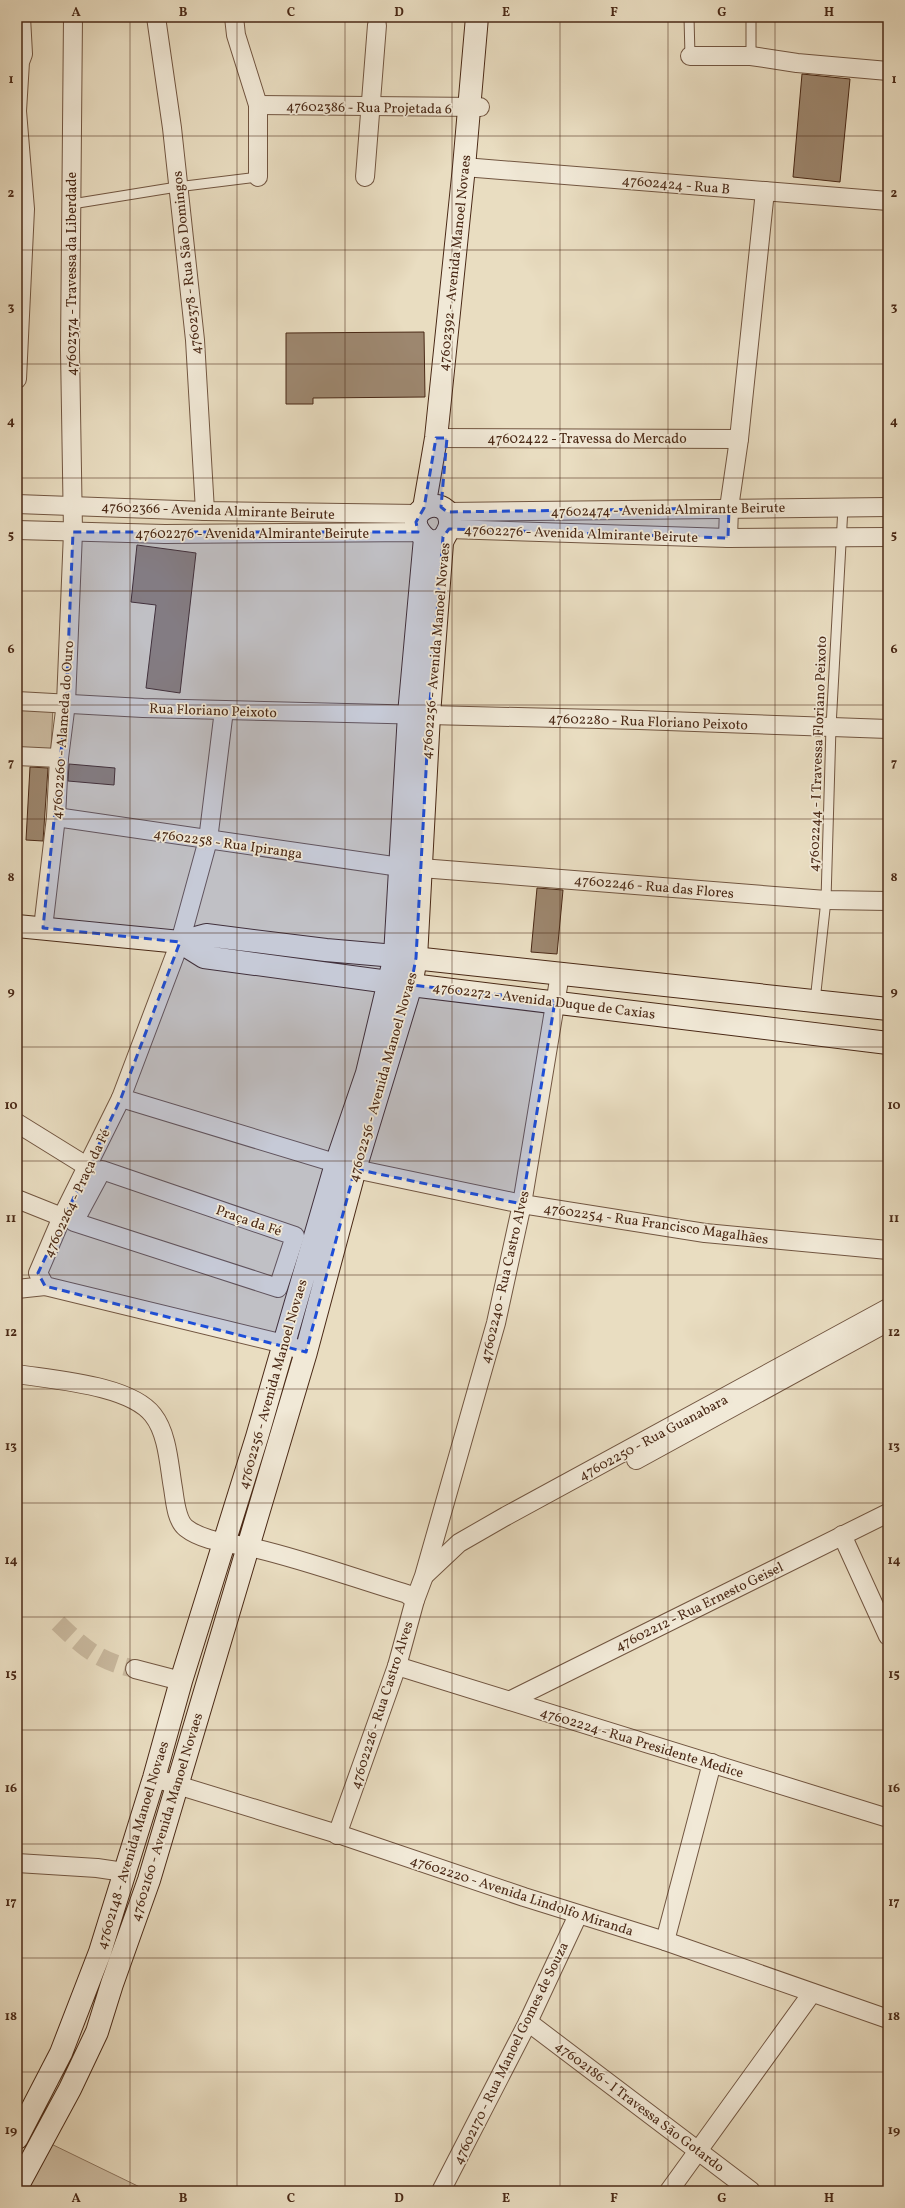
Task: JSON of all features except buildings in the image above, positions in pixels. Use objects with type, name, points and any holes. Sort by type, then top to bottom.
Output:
[{"type":"main road","points":[[475,108],[477,17]]},
{"type":"main road","points":[[475,108],[489,17]]},
{"type":"main road","name":"47602256 - Avenida Manoel Novaes","points":[[224,1543],[284,1344],[346,1166],[401,983],[406,957],[419,715],[427,630],[433,522],[475,108]]},
{"type":"main road","name":"47602272 - Avenida Duque de Caxias","points":[[17,926],[180,942],[206,935],[326,950],[406,957],[888,1008]]},
{"type":"main road","name":"47602272 - Avenida Duque de Caxias","points":[[180,942],[204,957],[401,983],[888,1043]]},
{"type":"main road","name":"47602256 - Avenida Manoel Novaes","points":[[247,1548],[306,1352],[346,1166]]},
{"type":"main road","name":"47602148 - Avenida Manoel Novaes","points":[[17,2138],[61,2053],[100,1952],[154,1778],[181,1680],[224,1543]]},
{"type":"main road","name":"47602160 - Avenida Manoel Novaes","points":[[17,2187],[70,2089],[96,2032],[149,1880],[247,1548]]},
{"type":"street","points":[[17,379],[25,209],[17,112],[19,62],[23,54],[21,17]]},
{"type":"street","name":"47602374 - Travessa da Liberdade","points":[[73,17],[70,350],[74,505],[73,532]]},
{"type":"street","name":"47602378 - Rua São Domingos","points":[[156,17],[172,128],[177,187],[195,340],[204,511]]},
{"type":"street","points":[[234,17],[236,35],[258,105],[258,177]]},
{"type":"street","points":[[365,177],[377,25]]},
{"type":"street","points":[[690,56],[751,56],[797,63],[888,71]]},
{"type":"street","name":"47602386 - Rua Projetada 6","points":[[258,105],[475,108]]},
{"type":"street","name":"47602424 - Rua B","points":[[469,167],[888,201]]},
{"type":"street","points":[[728,538],[729,508],[739,439],[765,191]]},
{"type":"street","name":"47602422 - Travessa do Mercado","points":[[441,438],[739,439]]},
{"type":"street","name":"47602366 - Avenida Almirante Beirute","points":[[17,504],[74,505],[433,522]]},
{"type":"street","name":"47602474 - Avenida Almirante Beirute","points":[[433,522],[729,508],[888,507]]},
{"type":"street","name":"47602276 - Avenida Almirante Beirute","points":[[17,530],[165,534],[433,522],[728,538],[888,537]]},
{"type":"street","name":"47602260 - Alameda do Ouro","points":[[43,928],[56,817],[58,758],[66,704],[73,532]]},
{"type":"street","name":"Rua Floriano Peixoto","points":[[17,701],[224,710],[419,715]]},
{"type":"street","name":"47602264 - Praça da Fé","points":[[44,1286],[38,1273],[70,1216],[88,1166],[121,1098],[180,942],[208,840],[224,710]]},
{"type":"street","name":"47602280 - Rua Floriano Peixoto","points":[[419,715],[639,720],[888,729]]},
{"type":"street","points":[[17,756],[58,758]]},
{"type":"street","name":"47602258 - Rua Ipiranga","points":[[56,817],[208,840],[410,867]]},
{"type":"street","name":"47602246 - Rua das Flores","points":[[410,867],[826,900],[888,901]]},
{"type":"street","name":"47602240 - Rua Castro Alves","points":[[424,1576],[496,1323],[522,1204],[560,974]]},
{"type":"street","points":[[121,1098],[346,1166]]},
{"type":"street","points":[[17,1123],[88,1166]]},
{"type":"street","name":"47602254 - Rua Francisco Magalhães","points":[[346,1166],[522,1204],[706,1233],[888,1250]]},
{"type":"street","name":"Praça da Fé","points":[[102,1170],[295,1236],[278,1288],[74,1222],[70,1216],[102,1170]]},
{"type":"street","points":[[17,1199],[70,1216]]},
{"type":"street","points":[[17,1289],[44,1286],[284,1344],[306,1352]]},
{"type":"street","name":"47602250 - Rua Guanabara","points":[[424,1576],[459,1543],[888,1308]]},
{"type":"street","points":[[424,1576],[461,1557],[507,1528],[714,1419],[888,1322]]},
{"type":"street","points":[[17,1374],[107,1389],[142,1403],[154,1416],[166,1446],[178,1515],[185,1527],[197,1534],[415,1600]]},
{"type":"street","name":"47602212 - Rua Ernesto Geisel","points":[[511,1700],[888,1513]]},
{"type":"street","points":[[842,1535],[888,1636]]},
{"type":"street","name":"47602226 - Rua Castro Alves","points":[[338,1835],[397,1666],[415,1600],[424,1576]]},
{"type":"street","name":"47602224 - Rua Presidente Medice","points":[[397,1666],[511,1700],[888,1818]]},
{"type":"street","points":[[135,1669],[181,1680]]},
{"type":"street","points":[[665,1941],[712,1763]]},
{"type":"street","name":"47602220 - Avenida Lindolfo Miranda","points":[[154,1778],[338,1835],[665,1941],[888,2019]]},
{"type":"street","points":[[17,1863],[97,1868],[124,1872]]},
{"type":"street","name":"47602170 - Rua Manoel Gomes de Souza","points":[[441,2191],[528,2022],[578,1914]]},
{"type":"street","points":[[668,2191],[812,1993]]},
{"type":"street","name":"47602186 - I Travessa São Gotardo","points":[[528,2022],[751,2191]]},
{"type":"lane","points":[[689,17],[690,56]]},
{"type":"lane","points":[[751,17],[751,56]]},
{"type":"lane","points":[[72,204],[177,187],[258,177]]},
{"type":"lane","name":"47602244 - I Travessa Floriano Peixoto","points":[[815,1001],[826,900],[831,727],[843,507]]},
{"type":"highlighted area","points":[[436,438],[447,438],[441,507],[447,512],[729,508],[728,538],[449,529],[443,537],[429,715],[416,958],[411,985],[555,1001],[522,1204],[355,1169],[306,1352],[45,1286],[38,1273],[121,1098],[180,942],[43,928],[66,703],[73,532],[418,532],[416,522],[424,508]]},
{"type":"shaded area","points":[[17,705],[53,705],[51,750],[17,748]]},
{"type":"shaded area","points":[[43,2140],[148,2191],[17,2191]]},
{"type":"tunnel","points":[[58,1623],[76,1640],[101,1658],[135,1669]]}]
